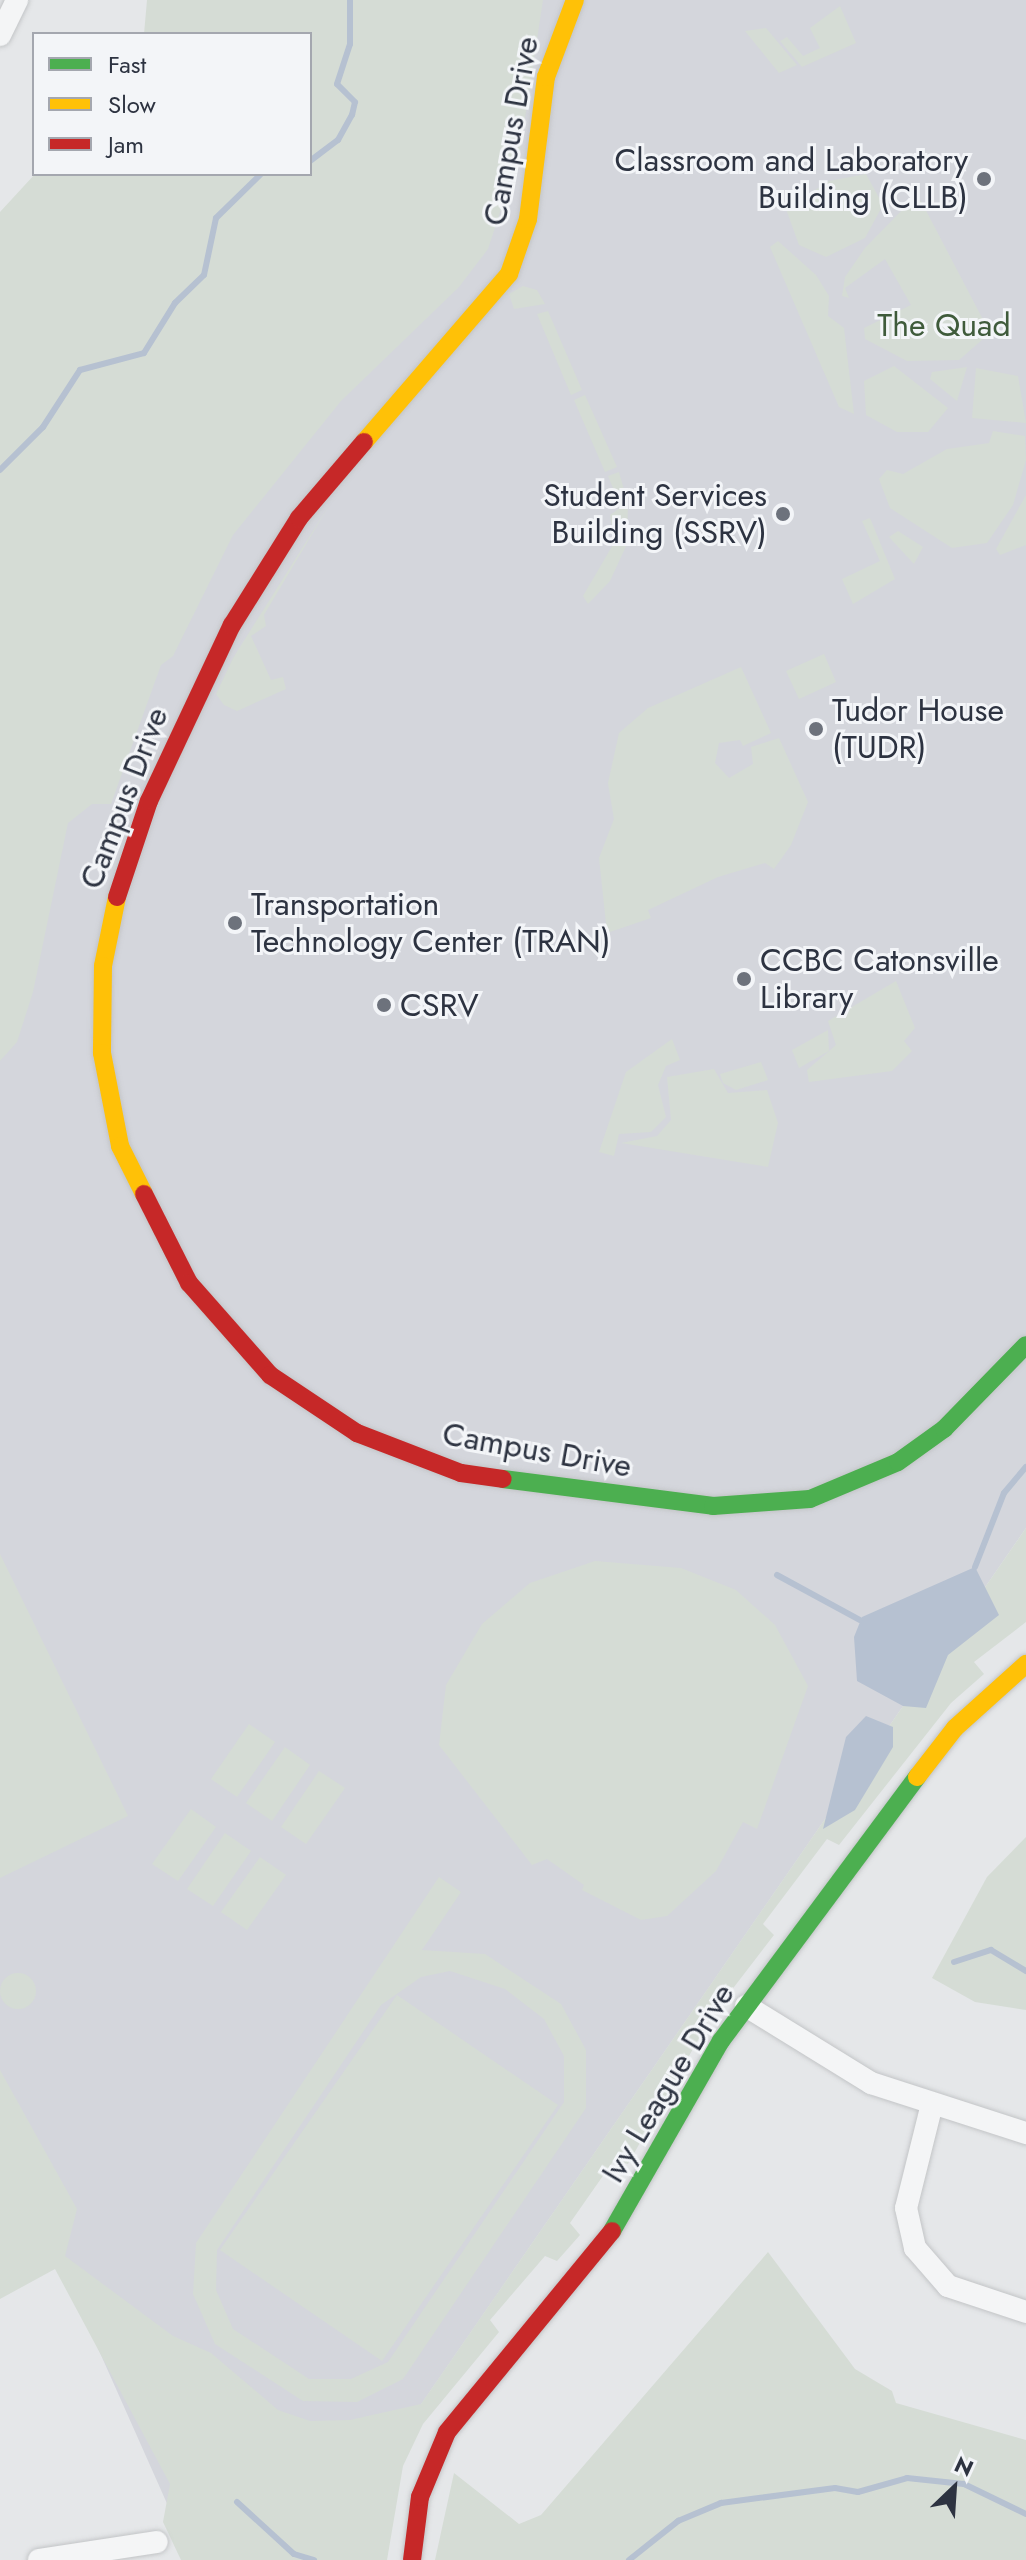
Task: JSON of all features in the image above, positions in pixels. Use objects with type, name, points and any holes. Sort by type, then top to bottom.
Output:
[{"type":"street","points":[[0,35],[17,0]]},
{"type":"street","name":"Campus Drive","points":[[575,0],[546,77],[528,219],[509,274],[299,518],[225,639],[145,812],[119,887],[103,966],[102,1053],[120,1146],[189,1283],[270,1375],[357,1433],[461,1473],[713,1506],[810,1499],[898,1462],[944,1429],[1026,1345]]},
{"type":"street","name":"Ivy League Drive","points":[[412,2560],[420,2497],[447,2432],[606,2241],[746,2006],[955,1728],[1026,1664]]},
{"type":"street","points":[[746,2006],[839,2066],[931,2108],[1026,2133]]},
{"type":"street","points":[[931,2108],[907,2196],[915,2248],[948,2286],[1026,2312]]},
{"type":"street","points":[[39,2560],[157,2542]]},
{"type":"shaded area","points":[[333,0],[1026,0],[1026,1528],[404,2429],[169,2508],[0,2128],[0,503],[318,205]]},
{"type":"green space","points":[[147,0],[543,0],[520,151],[488,249],[459,287],[341,401],[233,535],[173,656],[161,665],[111,804],[92,804],[68,823],[33,992],[17,1042],[0,1061],[0,212],[33,176],[312,176],[312,32],[144,32]]},
{"type":"green space","points":[[840,6],[856,43],[802,67],[780,41],[787,37],[803,56],[820,48],[810,28]]},
{"type":"green space","points":[[766,28],[797,65],[779,73],[745,31]]},
{"type":"green space","name":"The Quad","points":[[866,174],[883,205],[865,238],[826,257],[799,245],[786,209],[829,181]]},
{"type":"green space","name":"The Quad","points":[[911,201],[921,201],[990,333],[959,360],[907,361],[865,339],[864,328],[911,305],[885,259],[845,288],[849,298],[842,296],[845,277],[865,248]]},
{"type":"green space","name":"The Quad","points":[[778,241],[816,275],[829,296],[828,316],[844,328],[854,414],[839,407],[770,247]]},
{"type":"green space","points":[[523,286],[537,290],[545,304],[514,309],[509,294]]},
{"type":"green space","points":[[548,311],[582,390],[571,395],[537,314]]},
{"type":"green space","name":"The Quad","points":[[894,366],[948,408],[928,432],[897,432],[866,415],[864,381]]},
{"type":"green space","name":"The Quad","points":[[967,367],[957,401],[930,379],[932,372]]},
{"type":"green space","name":"The Quad","points":[[976,368],[1018,376],[1026,423],[972,418]]},
{"type":"green space","points":[[585,395],[617,467],[605,472],[574,400]]},
{"type":"green space","points":[[993,431],[1025,436],[1026,460],[1013,505],[987,543],[952,548],[890,508],[879,479],[887,470],[903,474],[947,449],[989,443]]},
{"type":"green space","points":[[619,472],[628,504],[627,544],[610,581],[588,604],[583,596],[614,543],[610,515],[621,507],[608,476]]},
{"type":"green space","points":[[1026,495],[1026,545],[1000,555],[996,549]]},
{"type":"green space","points":[[330,504],[264,615],[266,626],[251,636],[271,680],[283,677],[286,689],[237,711],[224,705],[216,694],[233,658]]},
{"type":"green space","points":[[870,518],[895,579],[853,604],[842,579],[880,561],[862,521]]},
{"type":"green space","points":[[898,531],[923,547],[914,564],[889,537]]},
{"type":"green space","points":[[824,654],[836,682],[799,699],[786,671]]},
{"type":"green space","points":[[741,667],[771,733],[743,746],[740,740],[719,743],[715,763],[729,778],[753,764],[751,747],[779,738],[808,802],[791,845],[774,869],[765,863],[718,877],[648,910],[651,918],[607,933],[599,858],[614,819],[608,783],[619,733],[648,708]]},
{"type":"green space","points":[[896,981],[915,1028],[904,1041],[912,1051],[892,1071],[809,1082],[807,1070],[836,1045],[828,1021]]},
{"type":"green space","points":[[828,1030],[829,1051],[799,1068],[792,1050]]},
{"type":"green space","points":[[672,1039],[680,1060],[666,1066],[658,1085],[666,1117],[651,1132],[619,1134],[614,1156],[599,1152],[626,1072]]},
{"type":"green space","points":[[761,1062],[768,1080],[736,1090],[723,1083],[720,1074]]},
{"type":"green space","points":[[714,1069],[728,1093],[767,1090],[778,1123],[768,1167],[621,1143],[657,1136],[671,1120],[667,1077]]},
{"type":"green space","points":[[1026,1528],[1026,1622],[974,1662],[984,1674],[951,1703],[839,1845],[827,1839],[763,1924],[774,1935],[711,2017],[628,2164],[614,2160],[570,2223],[580,2235],[557,2261],[545,2256],[490,2320],[499,2332],[423,2424],[403,2466],[387,2560],[181,2560],[163,2522],[170,2484],[55,2269],[0,2299],[0,2070],[77,2209],[65,2256],[173,2336],[211,2353],[278,2410],[310,2421],[350,2420],[421,2404]]},
{"type":"green space","points":[[0,1554],[128,1816],[0,1878]]},
{"type":"green space","points":[[595,1561],[681,1568],[736,1590],[775,1625],[808,1686],[757,1829],[743,1822],[716,1871],[667,1916],[641,1920],[582,1890],[584,1885],[547,1859],[532,1865],[439,1745],[446,1685],[482,1624],[530,1583]]},
{"type":"green space","points":[[249,1724],[275,1742],[237,1797],[211,1779]]},
{"type":"green space","points":[[285,1747],[310,1765],[272,1821],[246,1803]]},
{"type":"green space","points":[[319,1771],[345,1788],[306,1844],[281,1827]]},
{"type":"green space","points":[[191,1809],[216,1827],[178,1881],[152,1864]]},
{"type":"green space","points":[[225,1833],[251,1851],[213,1906],[187,1889]]},
{"type":"green space","points":[[1026,1837],[1026,2010],[975,2002],[932,1978],[987,1877]]},
{"type":"green space","points":[[260,1857],[286,1875],[247,1930],[221,1912]]},
{"type":"green space","points":[[439,1877],[461,1892],[422,1950],[485,1954],[561,2004],[586,2050],[586,2108],[403,2379],[357,2402],[303,2401],[215,2344],[193,2294],[196,2243]],"holes":[[[450,1971],[505,1989],[544,2019],[564,2056],[564,2102],[388,2362],[351,2379],[309,2379],[233,2329],[216,2290],[217,2250],[381,2005],[421,1977]]]},
{"type":"green space","points":[[18,1973],[31,1978],[36,1991],[31,2004],[18,2009],[5,2004],[0,1991],[5,1978]]},
{"type":"green space","points":[[397,1995],[558,2105],[382,2361],[220,2250]]},
{"type":"green space","points":[[768,2252],[855,2369],[892,2391],[896,2403],[1026,2440],[1026,2560],[435,2560],[454,2473],[519,2524],[541,2515]]},
{"type":"water","points":[[975,1567],[999,1615],[948,1655],[926,1708],[903,1706],[857,1681],[854,1637],[862,1617]]},
{"type":"water","points":[[866,1716],[893,1727],[893,1747],[855,1810],[823,1829],[846,1737]]},
{"type":"waterway","points":[[312,160],[338,140],[352,115],[355,102],[337,84],[350,44],[350,0]]},
{"type":"waterway","points":[[0,470],[43,427],[80,370],[144,353],[175,303],[204,275],[216,218],[259,176]]},
{"type":"waterway","points":[[975,1567],[1004,1493],[1026,1467]]},
{"type":"waterway","points":[[777,1575],[860,1620]]},
{"type":"waterway","points":[[954,1962],[991,1950],[1026,1971]]},
{"type":"waterway","points":[[629,2560],[678,2521],[721,2503],[835,2488],[858,2492],[907,2478],[964,2484],[1026,2514]]},
{"type":"waterway","points":[[237,2502],[294,2554],[314,2560]]},
{"type":"traffic: fast","points":[[503,1479],[713,1506],[810,1499],[898,1462],[944,1429],[1026,1345]]},
{"type":"traffic: fast","points":[[612,2231],[721,2041],[917,1777]]},
{"type":"traffic: slow","points":[[364,442],[509,274],[528,219],[546,77],[575,0]]},
{"type":"traffic: slow","points":[[117,897],[103,966],[102,1053],[120,1146],[144,1194]]},
{"type":"traffic: slow","points":[[917,1777],[955,1728],[1026,1664]]},
{"type":"traffic: jam","points":[[117,897],[149,801],[232,625],[299,518],[364,442]]},
{"type":"traffic: jam","points":[[144,1194],[189,1283],[270,1375],[357,1433],[461,1473],[503,1479]]},
{"type":"traffic: jam","points":[[412,2560],[420,2497],[447,2432],[612,2231]]},
{"type":"place","name":"Classroom and Laboratory Building (CLLB)","points":[[984,179]]},
{"type":"place","name":"Student Services Building (SSRV)","points":[[783,514]]},
{"type":"place","name":"Tudor House (TUDR)","points":[[816,729]]},
{"type":"place","name":"Transportation Technology Center (TRAN)","points":[[235,923]]},
{"type":"place","name":"CCBC Catonsville Library","points":[[744,979]]},
{"type":"place","name":"CSRV","points":[[384,1005]]}]
